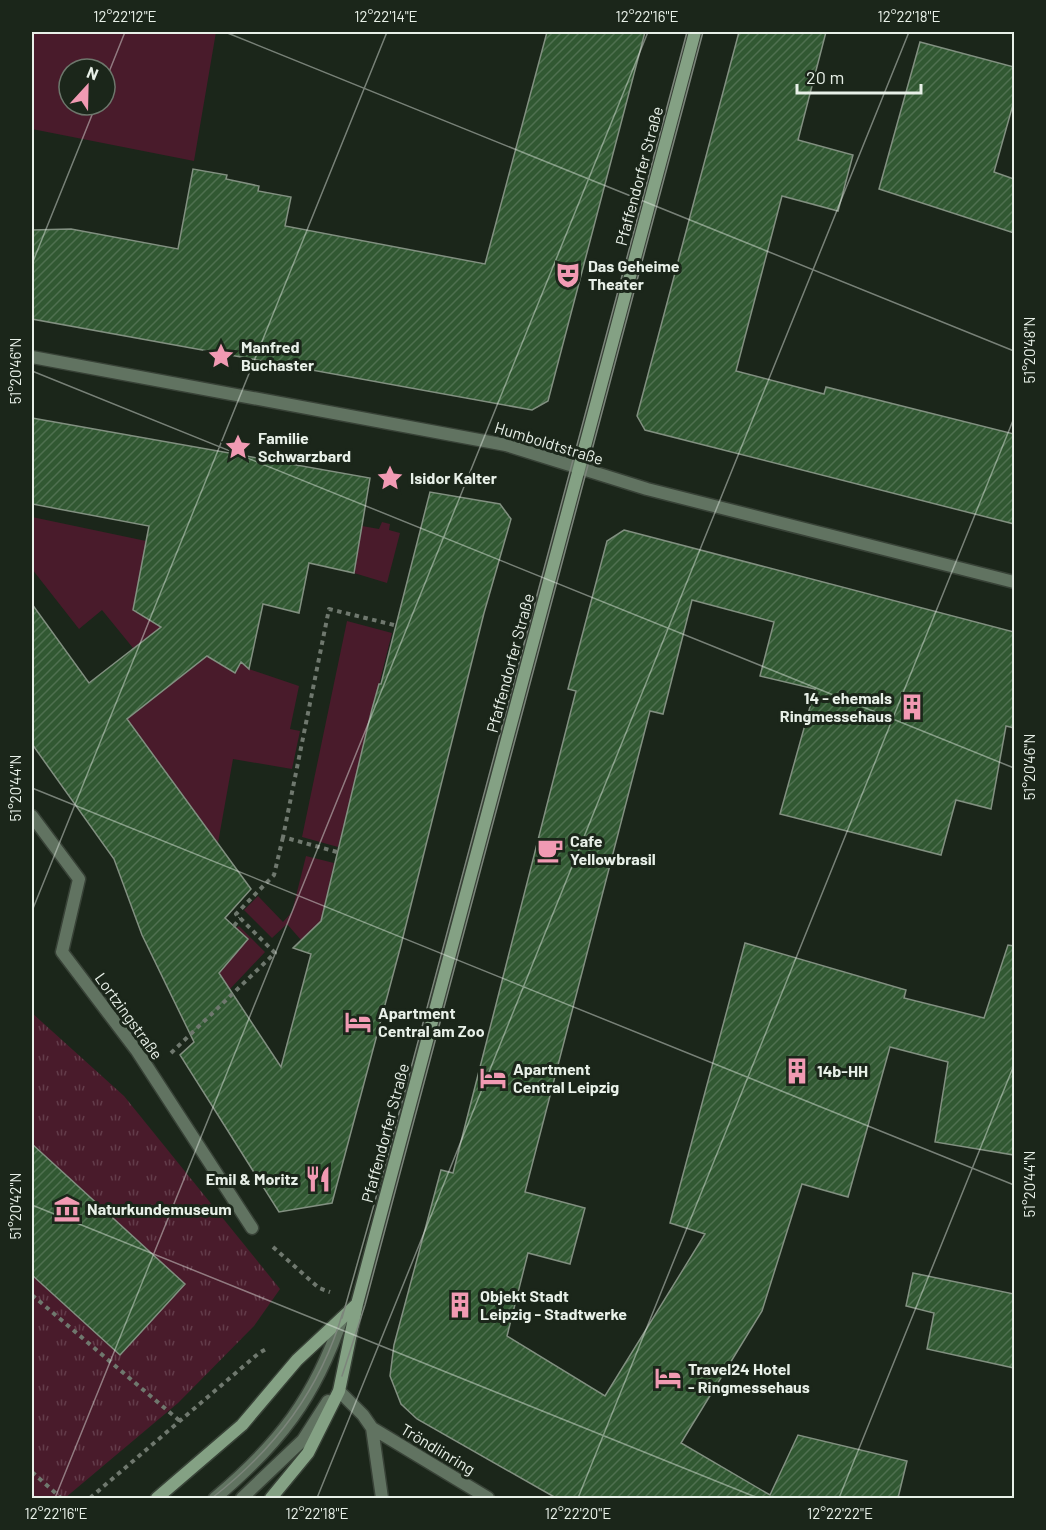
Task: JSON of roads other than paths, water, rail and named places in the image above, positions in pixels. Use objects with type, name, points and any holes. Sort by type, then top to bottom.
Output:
[{"type":"main road","name":"Pfaffendorfer Straße","points":[[271,1498],[308,1453],[339,1391],[357,1304],[695,32]]},
{"type":"main road","points":[[157,1498],[242,1425],[297,1360],[357,1304]]},
{"type":"street","name":"Humboldtstraße","points":[[32,357],[506,445],[647,489],[1014,582]]},
{"type":"street","name":"Lortzingstraße","points":[[32,816],[79,879],[62,952],[137,1051],[252,1228]]},
{"type":"street","points":[[215,1498],[274,1443],[302,1405],[329,1355],[342,1318]]},
{"type":"street","points":[[242,1498],[303,1440],[342,1376]]},
{"type":"street","name":"Tröndlinring","points":[[339,1391],[363,1415],[372,1428],[488,1498]]},
{"type":"street","name":"Tröndlinring","points":[[372,1428],[382,1498]]},
{"type":"tram line","points":[[342,1318],[386,1162],[687,32]]},
{"type":"tram line","points":[[342,1376],[365,1305],[703,32]]},
{"type":"tram line","points":[[212,1498],[256,1459],[293,1416],[322,1367],[343,1312]]},
{"type":"place","name":"Das Geheime Theater","points":[[568,275]]},
{"type":"place","name":"Manfred Buchaster","points":[[221,356]]},
{"type":"place","name":"Familie Schwarzbard","points":[[238,447]]},
{"type":"place","name":"Isidor Kalter","points":[[390,478]]},
{"type":"place","name":"14 - ehemals Ringmessehaus","points":[[912,707]]},
{"type":"place","name":"Cafe Yellowbrasil","points":[[550,850]]},
{"type":"place","name":"Apartment Central am Zoo","points":[[358,1022]]},
{"type":"place","name":"14b-HH","points":[[797,1071]]},
{"type":"place","name":"Apartment Central Leipzig","points":[[493,1078]]},
{"type":"place","name":"Emil & Moritz","points":[[318,1179]]},
{"type":"place","name":"Naturkundemuseum","points":[[67,1209]]},
{"type":"place","name":"Objekt Stadt Leipzig - Stadtwerke","points":[[460,1305]]},
{"type":"place","name":"Travel24 Hotel - Ringmessehaus","points":[[668,1378]]}]
